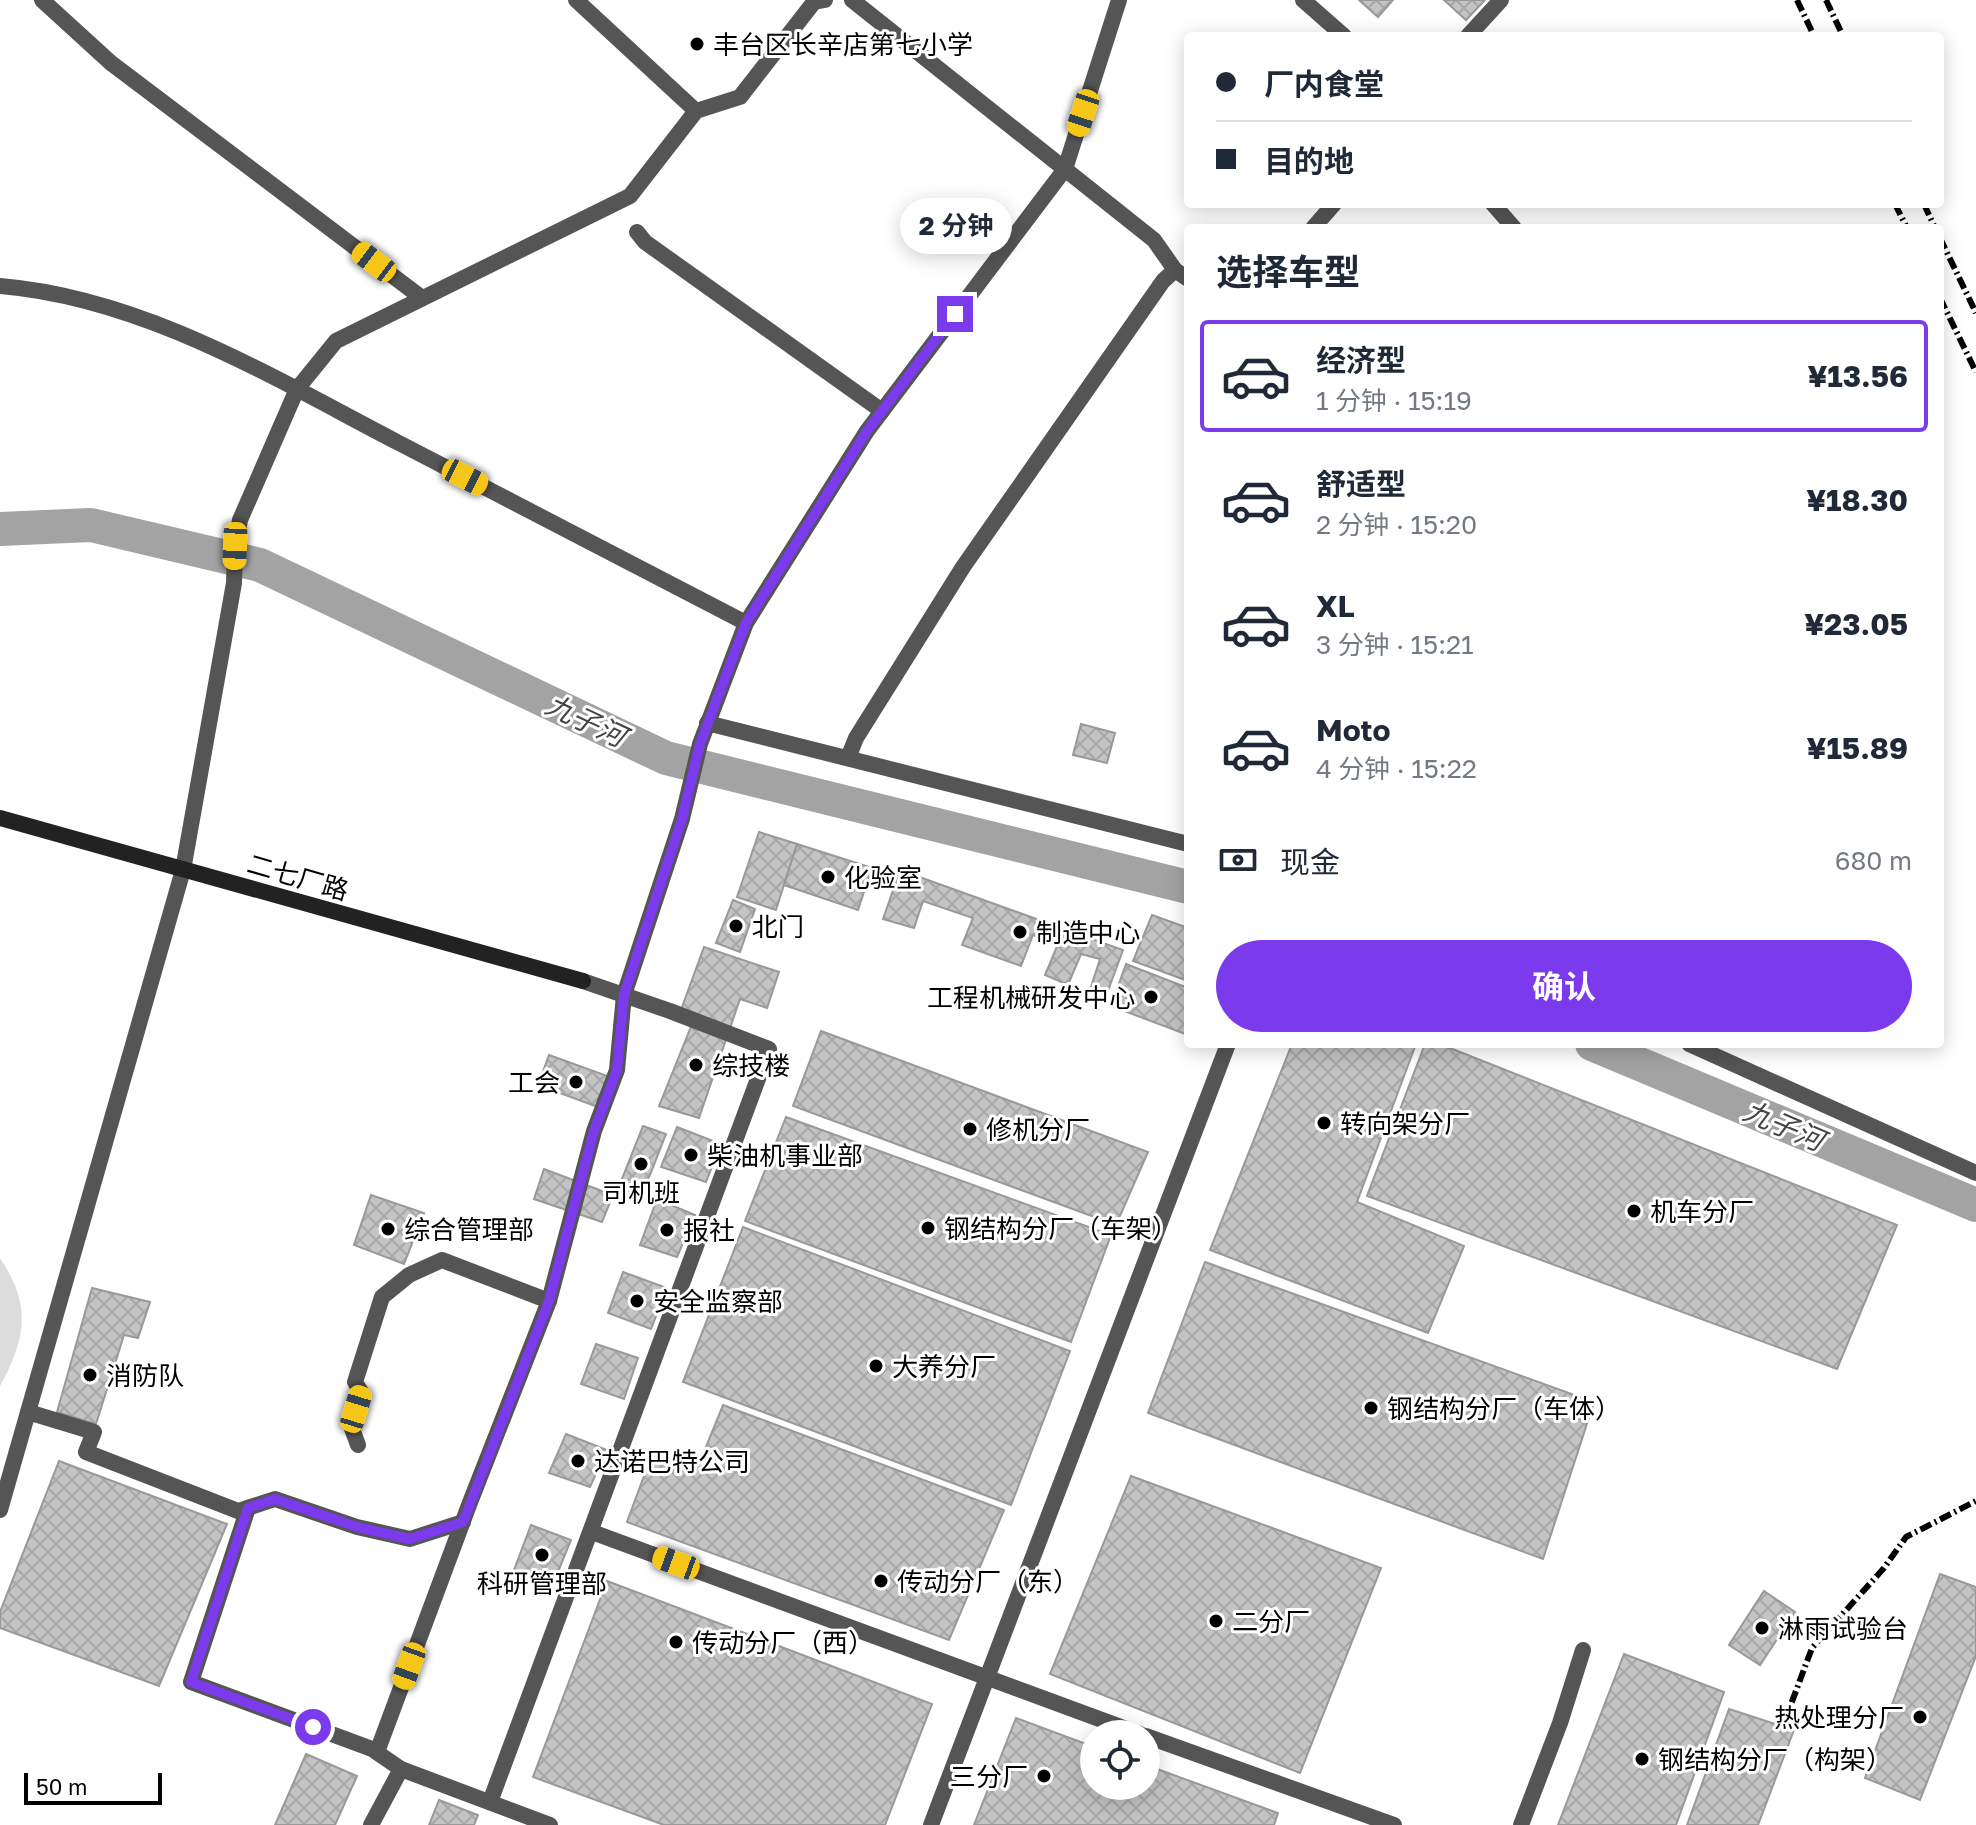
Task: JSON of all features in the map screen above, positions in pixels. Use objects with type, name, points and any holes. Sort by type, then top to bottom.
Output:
[{"type":"street","points":[[42,0],[111,63],[422,298]]},
{"type":"street","points":[[576,0],[696,111]]},
{"type":"street","points":[[0,1507],[183,870],[234,583],[235,546],[240,520],[297,389],[336,341],[630,196],[696,111],[740,97],[814,2],[825,0]]},
{"type":"street","points":[[848,758],[856,738],[963,567],[1163,281],[1182,274],[1154,240],[852,0]]},
{"type":"street","points":[[377,1752],[549,1301],[594,1131],[617,1070],[624,995],[692,785],[700,744],[746,623],[882,411],[1065,169],[1119,0]]},
{"type":"street","points":[[1303,0],[1339,32]]},
{"type":"street","points":[[1472,32],[1501,0]]},
{"type":"street","points":[[1316,224],[1330,208]]},
{"type":"street","points":[[1496,208],[1510,224]]},
{"type":"street","points":[[637,232],[645,242],[882,411]]},
{"type":"street","points":[[0,286],[45,290],[168,327],[297,389],[746,623]]},
{"type":"street","points":[[707,723],[1184,843]]},
{"type":"street","name":"二七厂路","points":[[0,818],[624,995]]},
{"type":"street","points":[[490,1802],[769,1049],[624,995]]},
{"type":"street","points":[[931,1825],[1226,1048]]},
{"type":"street","points":[[1698,1048],[1976,1173]]},
{"type":"street","points":[[358,1445],[351,1426],[361,1392],[355,1382],[382,1297],[409,1275],[442,1260],[549,1301]]},
{"type":"street","points":[[28,1412],[94,1432],[86,1452],[238,1511],[275,1499],[357,1527],[410,1539],[463,1522]]},
{"type":"street","points":[[248,1508],[191,1682],[377,1752],[401,1769],[550,1825]]},
{"type":"street","points":[[592,1532],[1101,1720]]},
{"type":"street","points":[[1521,1825],[1560,1723],[1583,1650]]},
{"type":"street","points":[[1160,1741],[1394,1825]]},
{"type":"street","points":[[371,1825],[401,1769]]},
{"type":"shaded area","points":[[0,1258],[17,1292],[22,1322],[15,1352],[0,1386]]},
{"type":"building","points":[[1359,0],[1393,0],[1378,17]]},
{"type":"building","points":[[1444,0],[1485,0],[1466,20]]},
{"type":"building","points":[[1081,724],[1115,733],[1107,763],[1073,755]]},
{"type":"building","points":[[759,832],[797,844],[776,910],[737,897]]},
{"type":"building","name":"化验室","points":[[797,844],[872,868],[858,910],[784,885]]},
{"type":"building","name":"制造中心","points":[[900,870],[1123,950],[1106,996],[1090,990],[1100,959],[1081,954],[1068,985],[1045,975],[1058,944],[1033,935],[1021,966],[962,945],[973,918],[923,901],[914,928],[883,919]]},
{"type":"building","name":"北门","points":[[733,900],[755,909],[740,952],[716,943]]},
{"type":"building","points":[[1152,915],[1184,927],[1184,980],[1133,961]]},
{"type":"building","name":"综技楼","points":[[704,947],[779,972],[767,1008],[740,999],[699,1118],[659,1106],[692,1024],[678,1018]]},
{"type":"building","name":"工程机械研发中心","points":[[1126,964],[1184,986],[1184,1033],[1111,1006]]},
{"type":"building","name":"修机分厂","points":[[821,1031],[1148,1152],[1116,1225],[793,1106]]},
{"type":"building","name":"转向架分厂","points":[[1290,1048],[1415,1048],[1357,1202],[1464,1246],[1428,1333],[1210,1250]]},
{"type":"building","name":"机车分厂","points":[[1423,1048],[1450,1048],[1897,1225],[1837,1369],[1367,1196]]},
{"type":"building","name":"工会","points":[[549,1055],[613,1078],[603,1109],[538,1085]]},
{"type":"building","name":"钢结构分厂（车架）","points":[[786,1117],[1111,1235],[1071,1342],[745,1221]]},
{"type":"building","name":"司机班","points":[[643,1126],[666,1134],[639,1203],[616,1194]]},
{"type":"building","name":"柴油机事业部","points":[[677,1127],[721,1144],[706,1182],[661,1167]]},
{"type":"building","points":[[544,1169],[613,1195],[602,1222],[534,1199]]},
{"type":"building","name":"综合管理部","points":[[371,1195],[424,1213],[404,1264],[354,1245]]},
{"type":"building","name":"报社","points":[[657,1199],[695,1215],[677,1257],[640,1245]]},
{"type":"building","name":"大养分厂","points":[[743,1227],[1070,1351],[1011,1505],[683,1382]]},
{"type":"building","name":"钢结构分厂（车体）","points":[[1205,1262],[1594,1402],[1543,1559],[1148,1413]]},
{"type":"building","name":"安全监察部","points":[[623,1272],[667,1288],[651,1329],[608,1313]]},
{"type":"building","name":"消防队","points":[[92,1288],[150,1302],[138,1338],[124,1335],[96,1424],[57,1412]]},
{"type":"building","name":"安全监察部","points":[[596,1344],[638,1358],[624,1399],[581,1384]]},
{"type":"building","name":"传动分厂（东）","points":[[723,1405],[1004,1510],[949,1640],[627,1522],[654,1449],[699,1464]]},
{"type":"building","name":"达诺巴特公司","points":[[566,1434],[607,1450],[590,1487],[549,1473]]},
{"type":"building","points":[[59,1461],[227,1524],[159,1686],[0,1628],[0,1612]]},
{"type":"building","name":"二分厂","points":[[1131,1476],[1381,1568],[1300,1773],[1050,1674]]},
{"type":"building","name":"科研管理部","points":[[531,1525],[571,1540],[553,1584],[514,1570]]},
{"type":"building","name":"热处理分厂","points":[[1940,1574],[1976,1587],[1976,1656],[1920,1800],[1865,1778]]},
{"type":"building","name":"传动分厂（西）","points":[[607,1581],[932,1704],[885,1825],[664,1825],[533,1777]]},
{"type":"building","name":"淋雨试验台","points":[[1764,1591],[1795,1612],[1760,1665],[1729,1645]]},
{"type":"building","name":"钢结构分厂（构架）","points":[[1624,1654],[1724,1692],[1676,1825],[1558,1825]]},
{"type":"building","points":[[1729,1709],[1794,1730],[1758,1825],[1687,1825]]},
{"type":"building","name":"三分厂","points":[[1016,1718],[1080,1742],[1080,1800],[1160,1800],[1160,1770],[1278,1813],[1274,1825],[974,1825]]},
{"type":"building","points":[[306,1754],[357,1776],[335,1825],[275,1825]]},
{"type":"building","points":[[439,1800],[478,1815],[474,1825],[429,1825]]},
{"type":"waterway","name":"九子河","points":[[0,529],[91,525],[260,565],[666,758],[1184,886]]},
{"type":"waterway","name":"九子河","points":[[1602,1048],[1976,1205]]},
{"type":"railway","points":[[1797,0],[1812,32]]},
{"type":"railway","points":[[1826,0],[1841,32]]},
{"type":"railway","points":[[1897,208],[1905,224]]},
{"type":"railway","points":[[1926,208],[1933,224]]},
{"type":"railway","points":[[1944,246],[1976,313]]},
{"type":"railway","points":[[1944,306],[1976,372]]},
{"type":"railway","points":[[1784,1723],[1812,1648],[1884,1568],[1906,1537],[1976,1501]]},
{"type":"place","name":"丰台区长辛店第七小学","points":[[697,44]]},
{"type":"place","name":"化验室","points":[[828,877]]},
{"type":"place","name":"北门","points":[[736,926]]},
{"type":"place","name":"制造中心","points":[[1020,932]]},
{"type":"place","name":"工程机械研发中心","points":[[1151,997]]},
{"type":"place","name":"综技楼","points":[[696,1065]]},
{"type":"place","name":"工会","points":[[576,1082]]},
{"type":"place","name":"转向架分厂","points":[[1324,1123]]},
{"type":"place","name":"修机分厂","points":[[970,1129]]},
{"type":"place","name":"柴油机事业部","points":[[691,1155]]},
{"type":"place","name":"司机班","points":[[641,1164]]},
{"type":"place","name":"机车分厂","points":[[1634,1211]]},
{"type":"place","name":"钢结构分厂（车架）","points":[[928,1228]]},
{"type":"place","name":"综合管理部","points":[[388,1229]]},
{"type":"place","name":"报社","points":[[667,1230]]},
{"type":"place","name":"安全监察部","points":[[637,1301]]},
{"type":"place","name":"大养分厂","points":[[876,1366]]},
{"type":"place","name":"消防队","points":[[90,1375]]},
{"type":"place","name":"钢结构分厂（车体）","points":[[1371,1408]]},
{"type":"place","name":"达诺巴特公司","points":[[578,1461]]},
{"type":"place","name":"科研管理部","points":[[542,1555]]},
{"type":"place","name":"传动分厂（东）","points":[[881,1581]]},
{"type":"place","name":"二分厂","points":[[1216,1621]]},
{"type":"place","name":"淋雨试验台","points":[[1762,1628]]},
{"type":"place","name":"传动分厂（西）","points":[[676,1642]]},
{"type":"place","name":"热处理分厂","points":[[1920,1717]]},
{"type":"place","name":"钢结构分厂（构架）","points":[[1642,1759]]},
{"type":"place","name":"三分厂","points":[[1044,1776]]},
{"type":"route","points":[[313,1727],[191,1682],[248,1508],[275,1499],[357,1527],[410,1539],[463,1522],[549,1301],[594,1131],[617,1070],[624,995],[682,819],[700,744],[746,623],[867,431],[955,314]]}]
